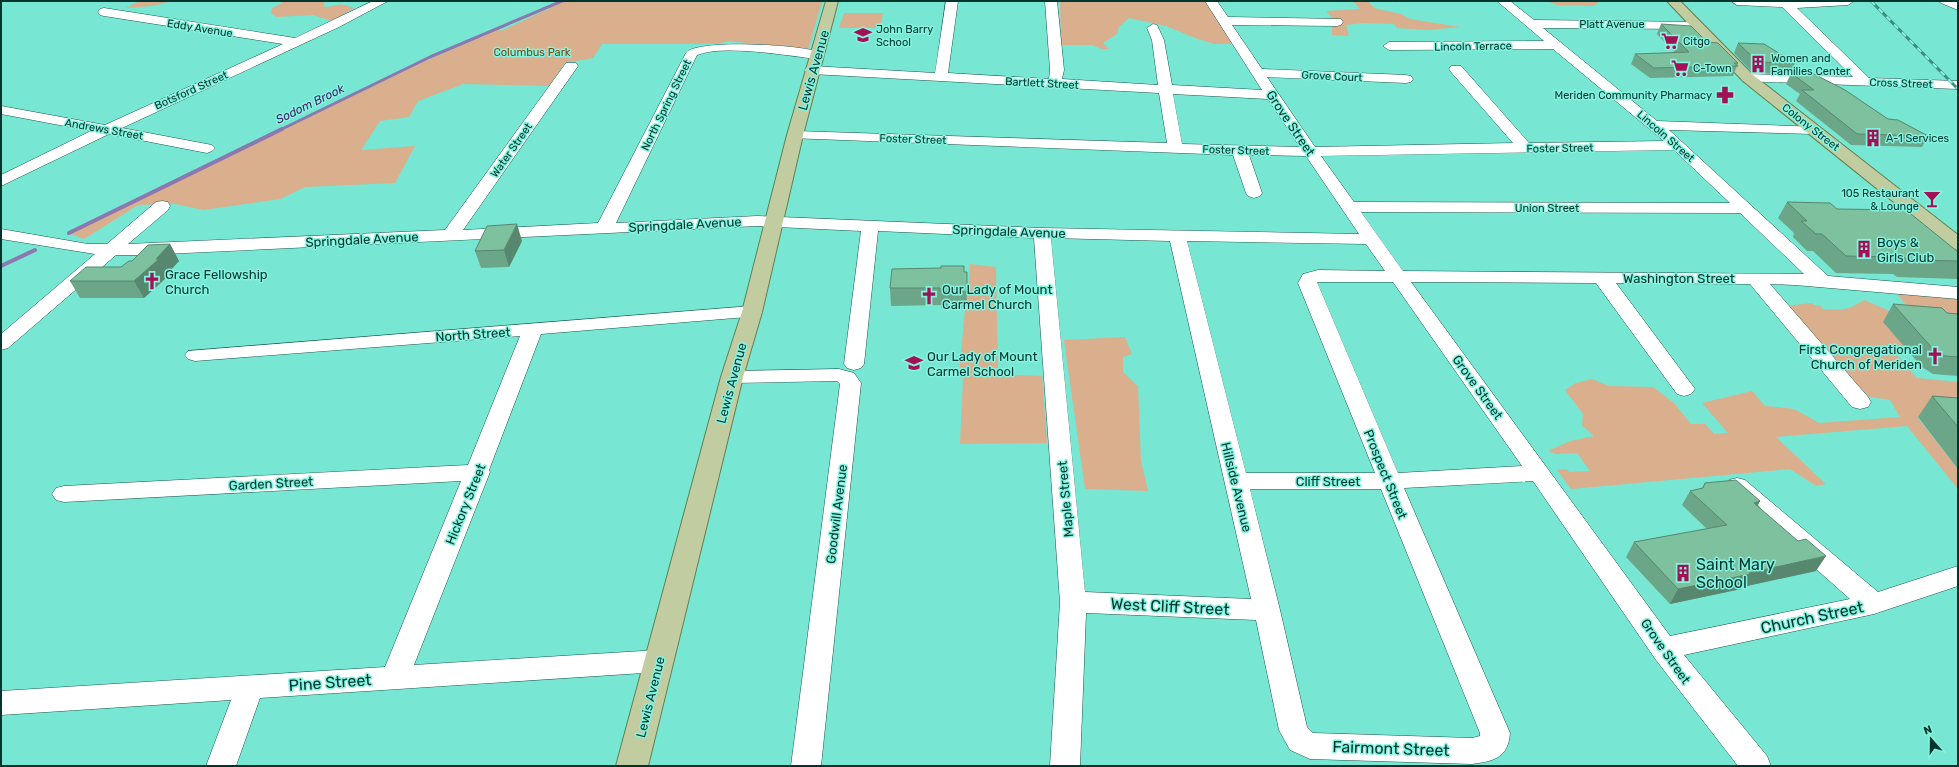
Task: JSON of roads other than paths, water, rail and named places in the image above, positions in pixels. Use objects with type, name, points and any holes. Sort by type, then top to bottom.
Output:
[{"type":"main road","name":"Lewis Avenue","points":[[632,766],[732,377],[752,312],[795,135],[832,1]]},
{"type":"main road","name":"Colony Street","points":[[1673,1],[1748,78],[1957,243]]},
{"type":"street","name":"Botsford Street","points":[[1,181],[105,129],[382,1]]},
{"type":"street","points":[[941,78],[952,1]]},
{"type":"street","points":[[1052,1],[1057,70],[1055,84]]},
{"type":"street","name":"Grove Street","points":[[1211,1],[1310,152],[1371,239],[1696,692],[1756,766]]},
{"type":"street","name":"Lincoln Street","points":[[1503,1],[1678,145],[1822,280]]},
{"type":"street","points":[[1737,1],[1786,4],[1848,1]]},
{"type":"street","points":[[1945,1],[1958,6]]},
{"type":"street","name":"Eddy Avenue","points":[[117,4],[104,12],[296,42]]},
{"type":"street","points":[[1786,4],[1864,82]]},
{"type":"street","points":[[1224,21],[1336,22]]},
{"type":"street","name":"Platt Avenue","points":[[1530,24],[1695,25]]},
{"type":"street","points":[[1152,28],[1158,40],[1175,148]]},
{"type":"street","name":"Lincoln Terrace","points":[[1389,46],[1556,45]]},
{"type":"street","name":"North Spring Street","points":[[605,227],[692,53],[695,50],[716,47],[818,55]]},
{"type":"street","name":"Water Street","points":[[451,235],[571,66]]},
{"type":"street","points":[[1456,69],[1526,149]]},
{"type":"street","name":"Bartlett Street","points":[[812,70],[1272,95]]},
{"type":"street","name":"Grove Court","points":[[1258,73],[1406,79]]},
{"type":"street","name":"Cross Street","points":[[1748,78],[1958,85]]},
{"type":"street","name":"Andrews Street","points":[[1,110],[207,148]]},
{"type":"street","points":[[1654,125],[1814,130]]},
{"type":"street","name":"Foster Street","points":[[795,135],[1310,152],[1678,145]]},
{"type":"street","points":[[1239,150],[1254,193]]},
{"type":"street","points":[[1,344],[162,206]]},
{"type":"street","name":"Union Street","points":[[1349,207],[1745,208]]},
{"type":"street","name":"Springdale Avenue","points":[[1,234],[88,249],[111,250],[605,227],[774,221],[870,224],[1042,233],[1371,239]]},
{"type":"street","name":"Goodwill Avenue","points":[[806,766],[870,224]]},
{"type":"street","name":"Maple Street","points":[[1042,233],[1073,602],[1065,766]]},
{"type":"street","name":"Hillside Avenue","points":[[1177,235],[1267,610],[1292,727],[1298,738]]},
{"type":"street","name":"Prospect Street","points":[[1398,276],[1318,276],[1310,278],[1307,283],[1495,733],[1494,743],[1486,749]]},
{"type":"street","name":"Washington Street","points":[[1398,276],[1822,280],[1958,293]]},
{"type":"street","points":[[1602,278],[1684,389]]},
{"type":"street","points":[[1755,279],[1860,402]]},
{"type":"street","name":"North Street","points":[[195,355],[752,312]]},
{"type":"street","name":"Hickory Street","points":[[395,678],[478,472],[533,329]]},
{"type":"street","points":[[732,377],[839,375],[852,372]]},
{"type":"street","name":"Garden Street","points":[[64,494],[478,472]]},
{"type":"street","name":"Cliff Street","points":[[1235,481],[1389,481],[1540,473]]},
{"type":"street","points":[[1730,481],[1874,604]]},
{"type":"street","name":"Church Street","points":[[1664,648],[1874,604],[1956,580]]},
{"type":"street","name":"West Cliff Street","points":[[1073,602],[1267,610]]},
{"type":"street","name":"Pine Street","points":[[1,703],[659,661]]},
{"type":"street","points":[[222,766],[250,687]]},
{"type":"street","name":"Fairmont Street","points":[[1298,738],[1302,743],[1310,746],[1472,751],[1486,749]]},
{"type":"waterway","name":"Sodom Brook","points":[[280,130],[430,57],[562,1]]},
{"type":"waterway","name":"Sodom Brook","points":[[69,233],[282,129]]},
{"type":"waterway","name":"Sodom Brook","points":[[1,266],[35,250]]},
{"type":"railway","points":[[1871,1],[1958,89]]},
{"type":"place","name":"John Barry School","points":[[863,35]]},
{"type":"place","name":"Citgo","points":[[1670,41]]},
{"type":"place","name":"Women and Families Center","points":[[1758,64]]},
{"type":"place","name":"C-Town","points":[[1680,68]]},
{"type":"place","name":"Meriden Community Pharmacy","points":[[1725,95]]},
{"type":"place","name":"A-1 Services","points":[[1873,138]]},
{"type":"place","name":"105 Restaurant & Lounge","points":[[1932,199]]},
{"type":"place","name":"Boys & Girls Club","points":[[1864,249]]},
{"type":"place","name":"Grace Fellowship Church","points":[[152,281]]},
{"type":"place","name":"Our Lady of Mount Carmel Church","points":[[929,296]]},
{"type":"place","name":"First Congregational Church of Meriden","points":[[1935,356]]},
{"type":"place","name":"Our Lady of Mount Carmel School","points":[[914,363]]},
{"type":"place","name":"Saint Mary School","points":[[1683,573]]},
{"type":"park label","name":"Columbus Park","points":[[532,52]]}]
